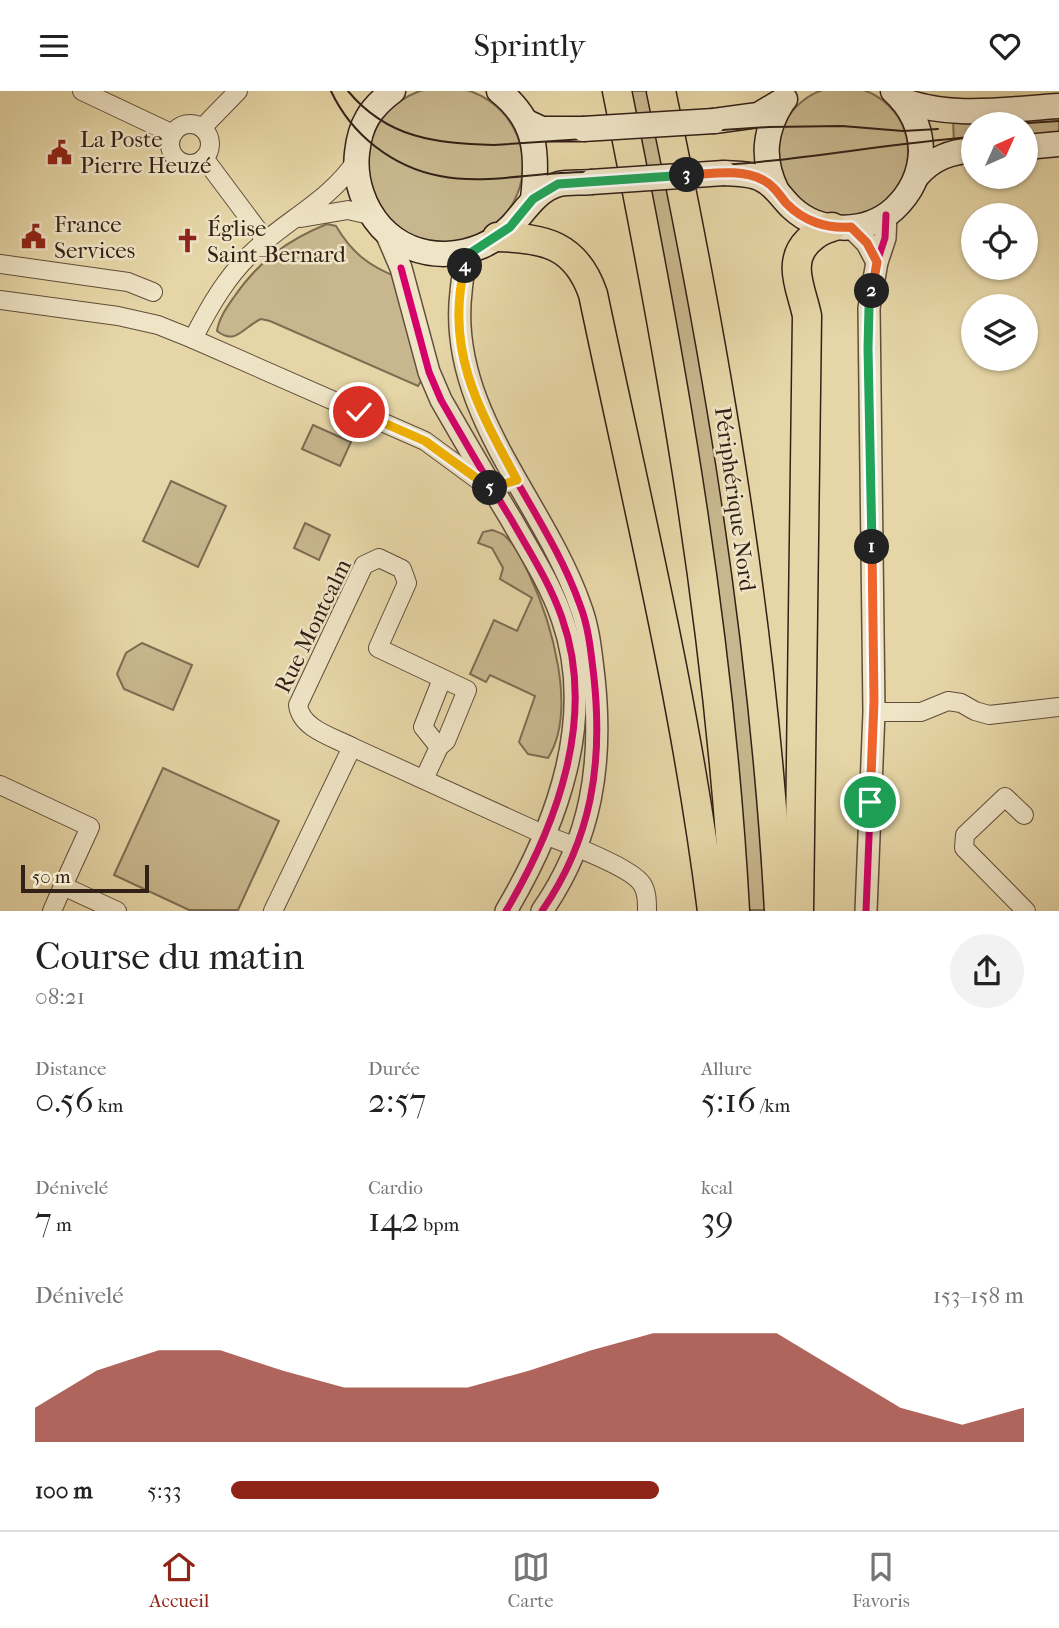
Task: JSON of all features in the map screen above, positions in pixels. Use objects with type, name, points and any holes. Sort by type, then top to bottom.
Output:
[{"type":"highway","name":"Périphérique Nord","points":[[617,91],[666,342],[692,499],[721,731],[735,911]]},
{"type":"highway","name":"Périphérique Nord","points":[[661,91],[712,349],[734,483],[765,719],[779,911]]},
{"type":"highway","points":[[799,911],[807,316],[797,280],[796,263],[810,238],[825,228],[842,227]]},
{"type":"highway","points":[[497,237],[538,240],[564,251],[581,267],[593,294],[687,745],[701,822],[712,911]]},
{"type":"main road","points":[[499,91],[509,99],[527,123],[533,142],[536,159],[533,199]]},
{"type":"main road","points":[[383,94],[362,124],[356,161],[362,196],[378,224],[415,249],[429,253],[452,255],[472,252],[510,227],[533,199],[558,184],[724,173],[754,176],[763,180],[804,217],[842,227],[864,225],[886,215],[904,198],[917,176],[929,164],[949,152],[961,151]]},
{"type":"main road","points":[[898,95],[920,107],[947,111],[1059,106]]},
{"type":"main road","points":[[898,95],[919,130],[920,158],[917,176]]},
{"type":"main road","points":[[527,123],[542,129],[583,129],[714,121],[758,115],[788,96]]},
{"type":"main road","points":[[777,191],[769,171],[766,148],[769,127],[788,96]]},
{"type":"main road","points":[[1038,146],[1059,144]]},
{"type":"street","points":[[82,91],[173,134]]},
{"type":"street","points":[[202,128],[238,91]]},
{"type":"street","points":[[190,124],[202,128],[210,139],[210,146],[204,158],[193,163],[181,161],[171,146],[173,134],[177,129],[190,124]]},
{"type":"street","points":[[204,158],[265,240]]},
{"type":"street","points":[[194,339],[205,315],[233,274],[265,240],[338,184],[356,161]]},
{"type":"street","points":[[294,220],[348,210],[378,224],[401,268],[429,372],[441,400],[537,564],[567,633],[572,663],[573,719],[560,796],[561,880],[542,911]]},
{"type":"street","points":[[866,911],[874,712],[869,308],[877,262],[885,238],[886,215]]},
{"type":"street","points":[[842,227],[867,243],[877,262]]},
{"type":"street","points":[[472,252],[463,273],[459,310],[466,370],[479,409],[570,579],[582,608],[591,646],[597,703],[596,764],[589,807],[506,911]]},
{"type":"street","points":[[0,264],[128,282],[153,292]]},
{"type":"street","points":[[0,300],[118,316],[158,325],[425,441],[484,485],[492,488],[517,480]]},
{"type":"street","name":"Rue Montcalm","points":[[424,779],[439,747],[446,741],[467,690],[378,648],[407,583],[402,569],[379,558],[364,565],[298,705],[303,719],[309,725],[352,747],[637,878],[646,893],[647,911]]},
{"type":"street","points":[[439,747],[423,727],[442,679]]},
{"type":"street","points":[[874,712],[921,712],[948,701],[961,703],[989,715],[1059,707]]},
{"type":"street","points":[[273,911],[352,747]]},
{"type":"street","points":[[0,785],[90,827],[52,911]]},
{"type":"street","points":[[1024,815],[1004,797],[965,835],[964,848],[1026,911]]},
{"type":"street","points":[[63,886],[117,911]]},
{"type":"shaded area","points":[[445,87],[475,93],[500,110],[517,135],[523,165],[517,195],[500,220],[475,237],[445,243],[415,237],[390,220],[373,195],[367,165],[373,135],[390,110],[415,93]]},
{"type":"shaded area","points":[[843,87],[868,92],[889,106],[903,127],[908,152],[903,177],[889,198],[868,212],[843,217],[818,212],[797,198],[783,177],[778,152],[783,127],[797,106],[818,92]]},
{"type":"shaded area","points":[[628,91],[650,91],[702,346],[733,548],[769,910],[746,910]]},
{"type":"shaded area","points":[[1059,114],[1059,136],[1038,138],[1038,115]]},
{"type":"shaded area","points":[[953,117],[961,117],[961,146],[954,148]]},
{"type":"shaded area","points":[[327,224],[336,226],[362,258],[397,277],[421,381],[418,386],[270,321],[261,319],[235,336],[229,337],[217,331],[221,317],[243,284],[263,263],[299,237]]},
{"type":"shaded area","points":[[313,425],[351,442],[340,466],[302,449]]},
{"type":"shaded area","points":[[171,481],[226,506],[198,567],[143,541]]},
{"type":"shaded area","points":[[305,523],[330,535],[319,560],[294,548]]},
{"type":"shaded area","points":[[492,530],[505,536],[519,555],[537,593],[553,640],[561,691],[561,716],[557,738],[548,758],[528,754],[519,742],[535,696],[490,675],[486,682],[470,674],[494,620],[517,631],[532,598],[500,579],[503,568],[492,548],[478,543],[483,532]]},
{"type":"shaded area","points":[[142,643],[192,665],[173,710],[124,689],[117,674],[126,653]]},
{"type":"shaded area","points":[[163,768],[279,821],[238,910],[189,910],[114,875]]},
{"type":"tram line","points":[[331,91],[350,121],[375,146],[422,172],[455,178],[485,179],[742,163],[961,138]]},
{"type":"tram line","points":[[348,91],[363,107],[396,129],[433,140],[473,144],[494,145],[769,127],[842,126],[903,131],[938,129]]},
{"type":"tram line","points":[[1038,122],[1059,121]]},
{"type":"cycle path","points":[[866,911],[874,712],[869,308],[877,262],[885,238],[886,215]]},
{"type":"cycle path","points":[[472,252],[464,271],[461,292],[461,335],[468,376],[501,453],[564,566],[588,632],[594,678],[597,740],[590,799],[572,856],[542,911]]},
{"type":"cycle path","points":[[401,268],[429,372],[441,400],[545,580],[562,618],[572,655],[575,693],[573,732],[566,769],[541,843],[506,911]]},
{"type":"place","name":"La Poste Pierre Heuzé","points":[[60,152]]},
{"type":"place","name":"France Services","points":[[34,237]]},
{"type":"place","name":"Église Saint-Bernard","points":[[187,241]]},
{"type":"route","points":[[359,412],[425,441],[489,488],[517,480],[479,409],[468,380],[459,310],[463,273],[472,252],[510,227],[533,199],[558,184],[724,173],[747,175],[767,182],[792,208],[811,221],[832,227],[851,227],[867,243],[877,262],[869,308],[868,348],[874,701],[870,802]]}]
